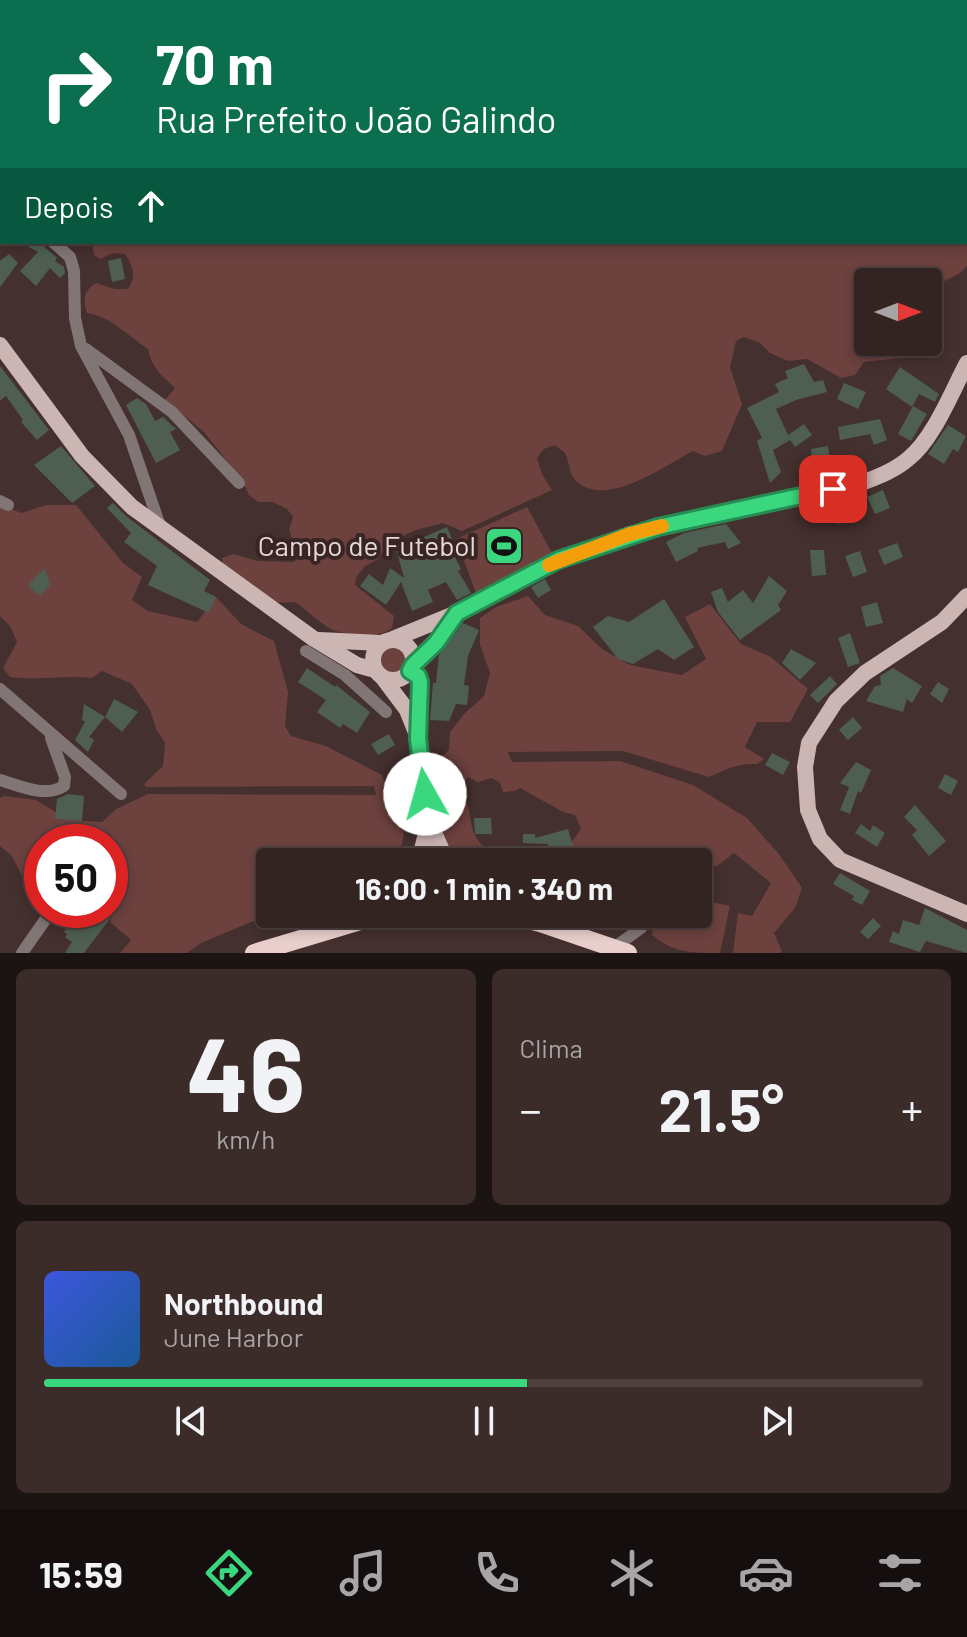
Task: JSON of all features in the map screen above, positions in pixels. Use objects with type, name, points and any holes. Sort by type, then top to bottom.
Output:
[{"type":"highway","points":[[254,953],[335,928]]},
{"type":"highway","points":[[550,928],[622,950]]},
{"type":"main road","points":[[0,345],[82,456],[132,507],[310,645],[351,670],[401,679],[436,643],[457,613]]},
{"type":"main road","points":[[418,739],[407,710],[379,674],[372,659],[387,641],[457,613],[558,560],[630,534],[864,482],[892,471],[912,457],[930,433],[967,363]]},
{"type":"main road","points":[[967,596],[942,622],[865,673],[836,701],[809,743],[805,767],[808,810],[820,839],[840,860],[967,914]]},
{"type":"main road","points":[[310,645],[387,641],[409,647],[412,668],[420,682],[418,739],[429,821],[441,848]]},
{"type":"main road","points":[[422,848],[429,821]]},
{"type":"street","points":[[55,244],[70,257],[74,271],[75,318],[81,346],[129,435],[161,529]]},
{"type":"street","points":[[81,346],[172,412],[239,483]]},
{"type":"street","points":[[351,670],[386,712]]},
{"type":"street","points":[[0,689],[121,794]]},
{"type":"street","points":[[0,780],[37,791],[56,790],[64,786],[65,777],[50,735]]},
{"type":"street","points":[[22,953],[39,928]]},
{"type":"street","points":[[622,950],[641,928]]},
{"type":"shaded area","points":[[92,244],[967,244],[967,266],[942,282],[942,268],[854,268],[854,356],[904,356],[900,358],[864,362],[855,375],[841,378],[807,359],[788,361],[770,353],[760,343],[744,337],[736,341],[730,367],[742,404],[722,451],[705,456],[693,451],[636,482],[604,490],[590,489],[577,482],[565,453],[555,445],[544,449],[537,458],[552,490],[462,531],[443,523],[416,530],[390,542],[378,559],[364,567],[356,578],[355,585],[394,616],[392,628],[371,635],[353,635],[331,629],[295,602],[273,603],[223,564],[222,558],[233,554],[258,561],[294,562],[298,558],[289,530],[293,517],[287,509],[273,502],[258,502],[249,495],[242,480],[204,432],[165,400],[175,388],[154,366],[148,349],[111,322],[87,313],[85,296],[96,283],[115,289],[128,289],[131,284],[132,267],[125,254],[113,253],[100,259],[94,255]]},
{"type":"shaded area","points":[[0,504],[21,513],[46,505],[76,505],[123,563],[142,577],[132,600],[148,611],[197,622],[216,597],[241,624],[274,641],[288,692],[285,726],[291,736],[326,746],[382,775],[398,812],[407,812],[402,844],[399,848],[256,848],[256,920],[201,943],[187,953],[120,953],[131,940],[117,928],[128,928],[128,824],[24,824],[24,880],[12,856],[0,846],[0,798],[36,800],[69,820],[102,822],[116,809],[148,794],[376,795],[374,786],[146,787],[144,784],[163,766],[165,743],[156,729],[150,710],[132,684],[102,671],[92,678],[10,677],[3,668],[17,642],[10,626],[0,616]]},
{"type":"shaded area","name":"Campo de Futebol","points":[[527,507],[552,553],[476,593],[456,539]]},
{"type":"shaded area","points":[[528,596],[545,615],[578,626],[602,649],[630,665],[682,675],[706,659],[685,617],[710,604],[741,644],[771,657],[808,689],[790,722],[757,722],[745,747],[764,759],[757,764],[738,766],[709,777],[623,751],[508,752],[512,762],[620,761],[693,785],[747,818],[779,854],[802,888],[795,908],[774,933],[782,951],[780,953],[733,953],[738,913],[752,916],[771,883],[734,853],[712,867],[712,848],[567,848],[581,829],[575,815],[563,812],[520,788],[503,792],[500,783],[492,778],[478,782],[468,777],[458,791],[467,804],[476,838],[485,848],[449,848],[432,802],[432,779],[440,759],[449,750],[450,732],[484,696],[490,673],[480,645],[480,618],[496,607]]},
{"type":"shaded area","points":[[393,646],[403,650],[407,660],[403,670],[393,674],[383,670],[379,660],[383,650]]},
{"type":"shaded area","points":[[712,902],[730,906],[720,953],[683,951],[652,935],[654,928],[712,928]]},
{"type":"building","points":[[24,244],[41,244],[57,258],[55,261],[64,267],[65,273],[60,278],[50,268],[36,286],[20,271],[38,252]]},
{"type":"building","points":[[9,254],[18,263],[0,287],[0,261]]},
{"type":"building","points":[[121,258],[125,279],[112,282],[108,261]]},
{"type":"building","points":[[804,364],[814,382],[823,380],[827,392],[776,409],[788,435],[804,424],[812,435],[795,447],[790,440],[773,450],[781,472],[770,483],[757,441],[762,438],[747,408],[779,392],[775,384],[788,378],[785,371]]},
{"type":"building","points":[[0,366],[49,430],[37,440],[21,422],[23,420],[6,396],[0,401]]},
{"type":"building","points":[[900,367],[939,394],[935,402],[919,394],[912,407],[886,389]]},
{"type":"building","points":[[844,383],[866,392],[858,409],[837,399]]},
{"type":"building","points":[[137,398],[146,404],[155,421],[163,417],[176,429],[170,432],[180,450],[156,463],[126,405]]},
{"type":"building","points":[[913,406],[927,414],[911,441],[898,434]]},
{"type":"building","points":[[880,419],[887,440],[874,445],[870,434],[840,440],[838,427]]},
{"type":"building","points":[[948,425],[966,436],[958,452],[953,449],[944,464],[928,454]]},
{"type":"building","points":[[61,446],[95,486],[72,503],[34,465]]},
{"type":"building","points":[[828,446],[831,465],[813,468],[811,449]]},
{"type":"building","points":[[883,490],[890,508],[875,514],[867,497]]},
{"type":"building","points":[[841,499],[849,521],[838,524],[832,501]]},
{"type":"building","points":[[113,503],[210,580],[204,591],[216,597],[209,613],[148,585],[157,566],[124,542],[131,533],[107,508]]},
{"type":"building","points":[[726,524],[741,543],[728,549],[725,542],[697,548],[698,551],[676,562],[666,542],[684,533]]},
{"type":"building","points":[[447,527],[452,539],[447,542],[471,593],[457,600],[446,582],[428,590],[433,602],[412,611],[401,582],[386,605],[360,586],[369,574],[383,585],[390,568],[404,578],[395,545],[408,541],[412,558],[430,550],[424,537]]},
{"type":"building","points":[[897,543],[903,557],[884,565],[878,550]]},
{"type":"building","points":[[810,550],[824,550],[826,575],[812,576]]},
{"type":"building","points":[[860,551],[867,572],[853,577],[845,556]]},
{"type":"building","points":[[45,568],[50,585],[39,596],[28,585]]},
{"type":"building","points":[[769,576],[787,591],[778,605],[781,610],[740,640],[718,612],[711,592],[722,588],[728,602],[743,590],[753,603]]},
{"type":"building","points":[[545,579],[551,590],[538,598],[531,587]]},
{"type":"building","points":[[664,599],[694,647],[674,660],[658,649],[633,664],[618,659],[593,627],[608,616],[629,622]]},
{"type":"building","points":[[877,602],[883,623],[866,627],[861,607]]},
{"type":"building","points":[[463,623],[479,630],[468,656],[464,685],[469,686],[467,705],[456,704],[449,721],[430,720],[439,655]]},
{"type":"building","points":[[850,633],[860,663],[848,667],[838,638]]},
{"type":"building","points":[[791,649],[816,663],[800,680],[782,663]]},
{"type":"building","points":[[307,668],[336,685],[370,712],[357,733],[343,724],[340,728],[317,712],[326,700],[298,682]]},
{"type":"building","points":[[893,668],[922,686],[912,703],[907,699],[903,712],[866,701],[875,686],[881,685],[880,676]]},
{"type":"building","points":[[830,676],[837,684],[818,703],[810,695]]},
{"type":"building","points":[[938,682],[949,689],[942,703],[930,694]]},
{"type":"building","points":[[114,699],[138,712],[122,732],[105,717]]},
{"type":"building","points":[[84,704],[105,717],[89,737],[94,740],[88,752],[75,740],[85,722],[82,720]]},
{"type":"building","points":[[853,717],[862,728],[848,740],[839,730]]},
{"type":"building","points":[[389,734],[395,745],[378,755],[371,744]]},
{"type":"building","points":[[772,753],[790,762],[783,775],[765,765]]},
{"type":"building","points":[[856,762],[871,770],[861,793],[858,791],[850,814],[840,810],[849,787],[840,783]]},
{"type":"building","points":[[945,774],[958,781],[951,795],[938,788]]},
{"type":"building","points":[[68,794],[84,796],[82,821],[55,819],[57,799]]},
{"type":"building","points":[[915,805],[946,841],[929,856],[912,835],[917,830],[904,817]]},
{"type":"building","points":[[474,818],[491,818],[492,834],[475,834]]},
{"type":"building","points":[[861,824],[870,831],[873,825],[885,833],[877,847],[855,833]]},
{"type":"building","points":[[568,829],[574,848],[549,848],[548,844],[523,843],[523,834],[535,834],[535,838]]},
{"type":"building","points":[[840,873],[870,891],[862,905],[852,900],[854,896],[833,884]]},
{"type":"building","points":[[925,908],[967,930],[967,953],[926,941],[920,952],[889,942],[893,931],[899,934],[903,920],[919,925]]},
{"type":"building","points":[[873,918],[881,926],[868,939],[860,932]]},
{"type":"building","points":[[67,928],[103,928],[84,953],[65,953],[72,942],[64,932]]},
{"type":"slow traffic","points":[[549,565],[630,534],[662,526]]},
{"type":"place","name":"Campo de Futebol","points":[[504,546]]},
{"type":"route","points":[[425,794],[418,739],[420,682],[418,676],[410,671],[436,643],[457,613],[558,560],[630,534],[833,489]]}]
